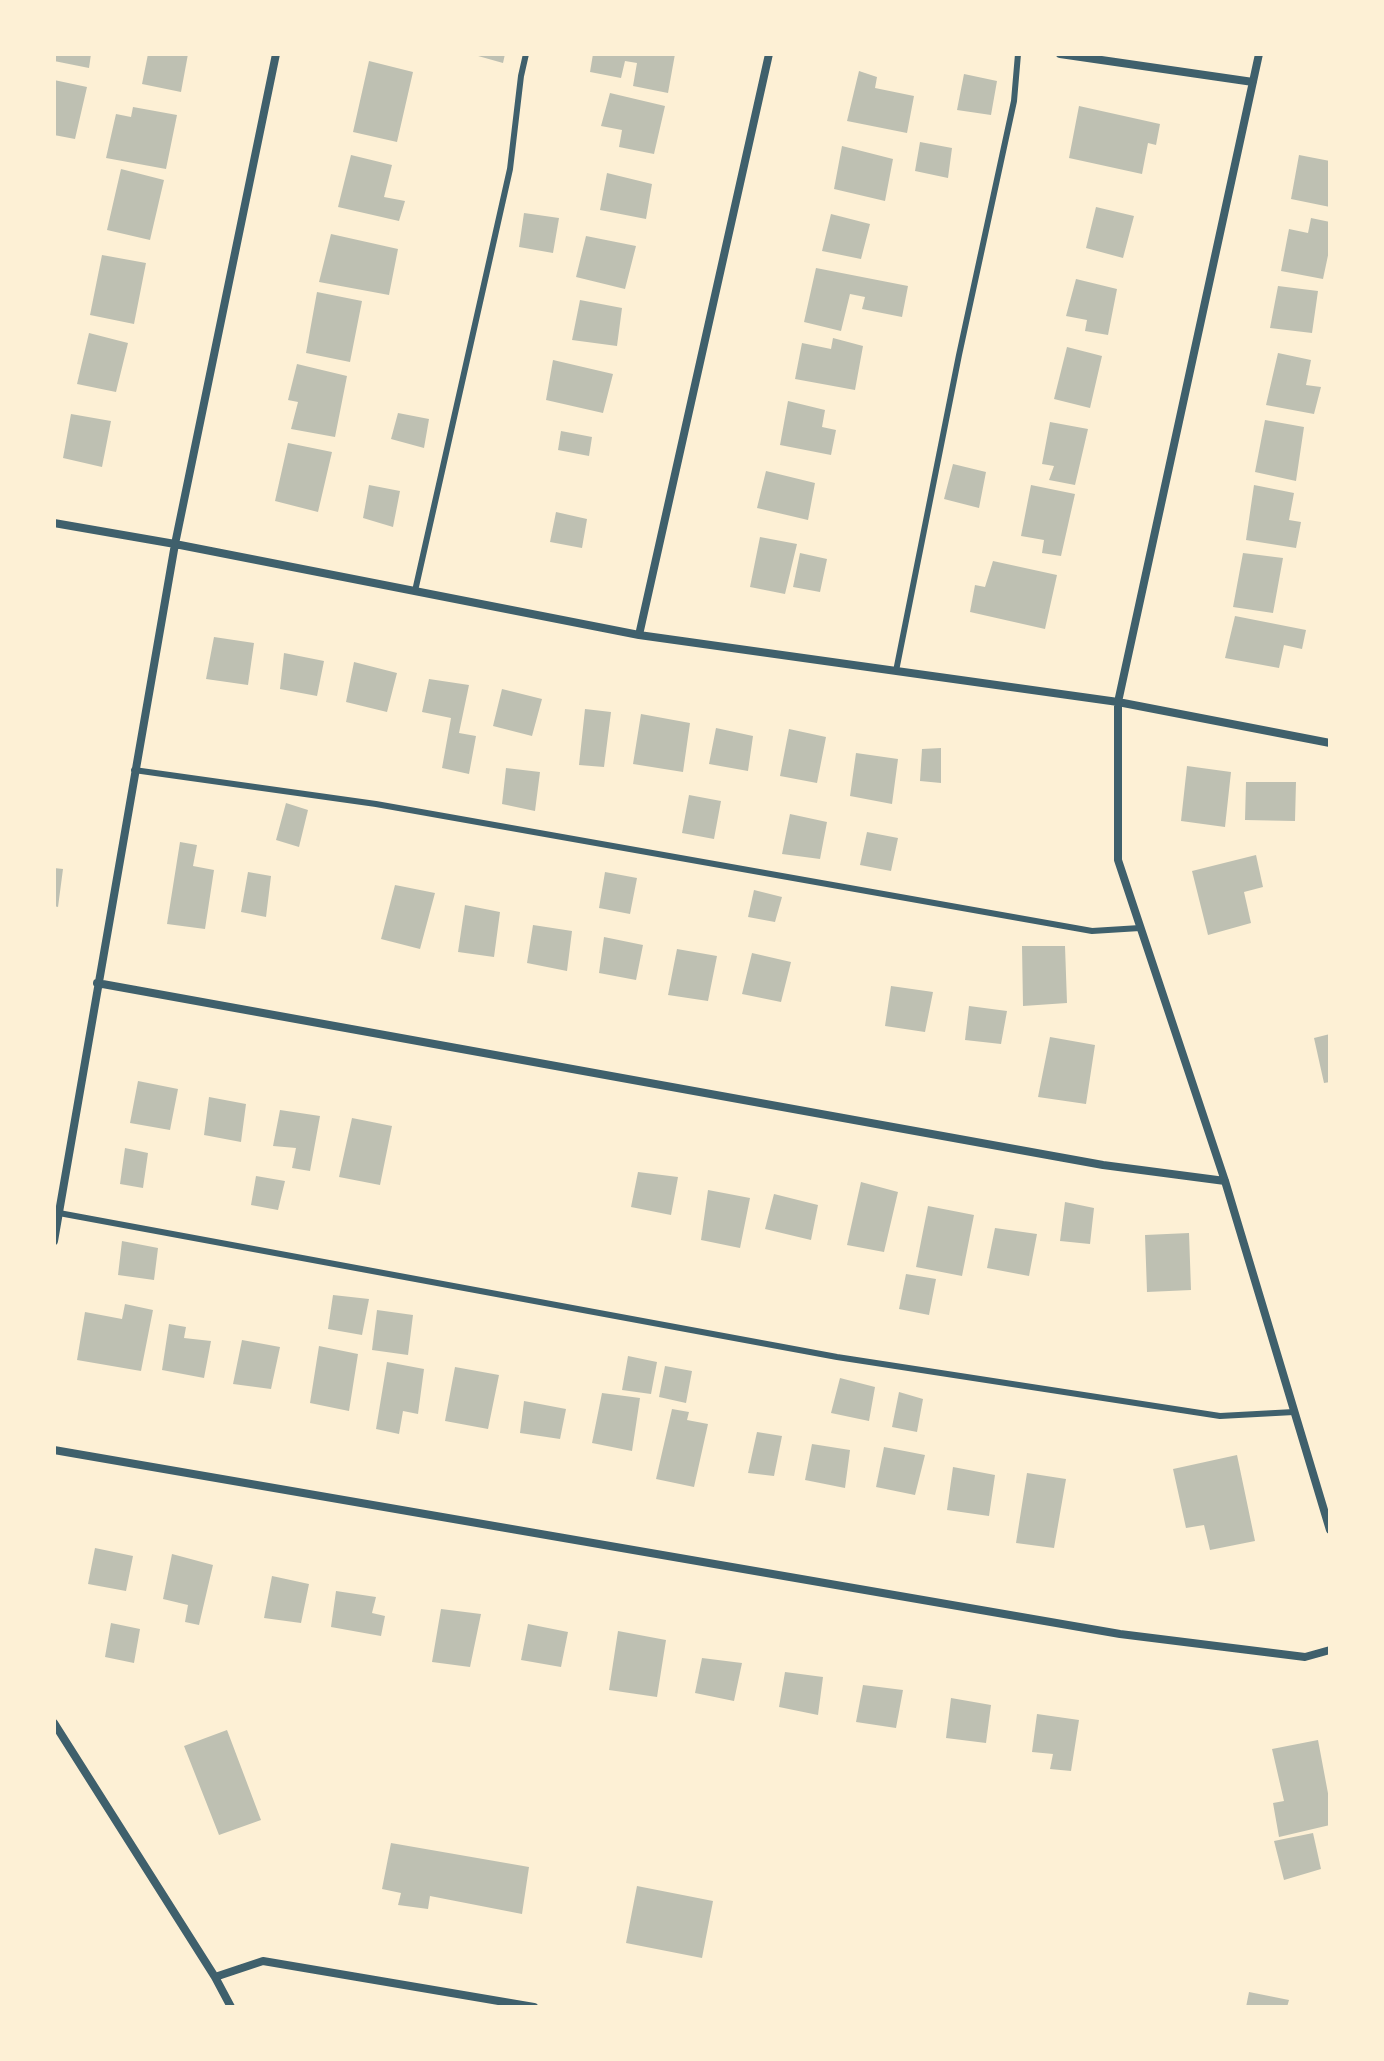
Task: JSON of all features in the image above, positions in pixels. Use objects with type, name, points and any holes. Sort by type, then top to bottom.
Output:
[{"type":"street","points":[[54,1241],[175,544],[276,54]]},
{"type":"street","points":[[639,635],[769,54]]},
{"type":"street","points":[[1060,54],[1253,82]]},
{"type":"street","points":[[1259,54],[1118,702],[1118,860],[1225,1181],[1330,1530]]},
{"type":"street","points":[[54,523],[639,635],[1118,702],[1330,743]]},
{"type":"street","points":[[97,983],[1103,1165],[1225,1181]]},
{"type":"street","points":[[54,1450],[1120,1634],[1305,1657],[1330,1650]]},
{"type":"street","points":[[54,1723],[231,2007]]},
{"type":"street","points":[[215,1977],[263,1961],[534,2007]]},
{"type":"lane","points":[[415,591],[510,169],[526,54]]},
{"type":"lane","points":[[896,671],[1014,101],[1018,54]]},
{"type":"lane","points":[[134,770],[376,804],[1092,931],[1140,928]]},
{"type":"lane","points":[[59,1213],[837,1357],[1220,1416],[1294,1412]]},
{"type":"building","points":[[54,54],[91,54],[89,68],[54,61]]},
{"type":"building","points":[[148,54],[188,54],[181,92],[142,84]]},
{"type":"building","points":[[471,54],[505,54],[503,63]]},
{"type":"building","points":[[593,54],[675,54],[668,93],[633,86],[637,63],[625,61],[621,78],[590,72]]},
{"type":"building","points":[[369,61],[413,72],[397,142],[353,132]]},
{"type":"building","points":[[859,71],[877,77],[875,88],[914,96],[907,133],[847,121]]},
{"type":"building","points":[[964,74],[997,81],[991,115],[957,110]]},
{"type":"building","points":[[54,80],[87,87],[75,139],[54,135]]},
{"type":"building","points":[[610,93],[665,106],[654,154],[619,147],[622,130],[601,126]]},
{"type":"building","points":[[1079,106],[1160,124],[1156,145],[1148,143],[1142,174],[1069,158]]},
{"type":"building","points":[[133,107],[177,115],[166,169],[106,158],[116,114],[131,117]]},
{"type":"building","points":[[920,142],[952,148],[948,178],[915,171]]},
{"type":"building","points":[[842,146],[893,159],[885,201],[834,189]]},
{"type":"building","points":[[351,155],[392,165],[384,197],[405,201],[399,221],[338,207]]},
{"type":"building","points":[[1299,155],[1330,161],[1330,207],[1291,199]]},
{"type":"building","points":[[121,169],[164,180],[150,240],[107,230]]},
{"type":"building","points":[[607,173],[652,184],[646,219],[600,210]]},
{"type":"building","points":[[1096,207],[1134,216],[1123,258],[1086,248]]},
{"type":"building","points":[[524,213],[559,218],[553,253],[519,247]]},
{"type":"building","points":[[831,214],[870,224],[861,259],[822,251]]},
{"type":"building","points":[[1311,218],[1330,222],[1330,246],[1323,279],[1281,271],[1289,229],[1308,233]]},
{"type":"building","points":[[331,234],[398,249],[389,295],[319,282]]},
{"type":"building","points":[[586,236],[636,246],[625,289],[576,277]]},
{"type":"building","points":[[102,255],[146,263],[134,324],[90,315]]},
{"type":"building","points":[[816,268],[908,286],[902,317],[862,309],[865,297],[850,294],[841,331],[804,322]]},
{"type":"building","points":[[1076,279],[1117,289],[1108,335],[1085,331],[1087,320],[1066,316]]},
{"type":"building","points":[[1278,286],[1318,291],[1312,333],[1270,328]]},
{"type":"building","points":[[317,292],[362,301],[350,362],[306,353]]},
{"type":"building","points":[[580,300],[622,308],[617,346],[572,340]]},
{"type":"building","points":[[89,333],[128,343],[116,392],[77,384]]},
{"type":"building","points":[[833,338],[863,346],[855,390],[795,379],[802,343],[831,349]]},
{"type":"building","points":[[1067,347],[1102,356],[1090,408],[1054,399]]},
{"type":"building","points":[[1278,353],[1311,360],[1306,385],[1321,387],[1314,414],[1266,405]]},
{"type":"building","points":[[553,360],[613,374],[603,413],[546,400]]},
{"type":"building","points":[[297,364],[347,376],[335,437],[291,429],[298,402],[288,400]]},
{"type":"building","points":[[788,401],[825,410],[822,427],[836,430],[831,455],[780,445]]},
{"type":"building","points":[[398,413],[429,419],[424,448],[391,439]]},
{"type":"building","points":[[71,414],[111,421],[102,467],[63,458]]},
{"type":"building","points":[[1265,420],[1304,427],[1296,481],[1255,472]]},
{"type":"building","points":[[1050,422],[1088,429],[1075,485],[1049,480],[1054,466],[1042,464]]},
{"type":"building","points":[[561,431],[592,437],[589,456],[558,450]]},
{"type":"building","points":[[288,443],[332,452],[318,512],[275,501]]},
{"type":"building","points":[[953,464],[986,472],[979,508],[944,499]]},
{"type":"building","points":[[766,471],[815,483],[808,520],[757,508]]},
{"type":"building","points":[[369,485],[400,491],[393,527],[363,518]]},
{"type":"building","points":[[1031,485],[1075,494],[1061,556],[1042,553],[1044,540],[1021,536]]},
{"type":"building","points":[[1254,485],[1294,493],[1289,520],[1301,522],[1296,548],[1246,540]]},
{"type":"building","points":[[556,512],[587,519],[582,548],[550,542]]},
{"type":"building","points":[[760,537],[797,544],[785,594],[750,587]]},
{"type":"building","points":[[800,553],[827,559],[820,592],[793,587]]},
{"type":"building","points":[[1243,553],[1283,558],[1273,613],[1233,607]]},
{"type":"building","points":[[993,561],[1057,575],[1045,629],[970,612],[975,585],[985,587]]},
{"type":"building","points":[[1235,616],[1306,630],[1302,649],[1284,645],[1279,668],[1225,658]]},
{"type":"building","points":[[214,637],[254,643],[248,685],[206,679]]},
{"type":"building","points":[[284,653],[324,661],[317,696],[280,689]]},
{"type":"building","points":[[354,662],[397,673],[387,712],[346,702]]},
{"type":"building","points":[[429,679],[469,685],[459,733],[476,736],[469,774],[442,768],[451,718],[422,712]]},
{"type":"building","points":[[502,689],[542,699],[532,736],[493,726]]},
{"type":"building","points":[[585,709],[611,712],[604,767],[579,765]]},
{"type":"building","points":[[641,714],[690,723],[683,772],[633,764]]},
{"type":"building","points":[[716,728],[753,736],[748,771],[709,764]]},
{"type":"building","points":[[789,729],[826,737],[817,783],[780,776]]},
{"type":"building","points":[[941,748],[941,783],[920,781],[922,749]]},
{"type":"building","points":[[856,753],[898,759],[892,804],[850,796]]},
{"type":"building","points":[[1187,766],[1231,772],[1225,827],[1181,821]]},
{"type":"building","points":[[506,768],[540,772],[535,811],[502,804]]},
{"type":"building","points":[[1246,782],[1296,782],[1295,821],[1245,820]]},
{"type":"building","points":[[689,795],[721,801],[714,839],[682,833]]},
{"type":"building","points":[[286,803],[308,810],[299,847],[276,840]]},
{"type":"building","points":[[790,814],[827,822],[820,859],[782,854]]},
{"type":"building","points":[[867,832],[898,838],[891,871],[860,865]]},
{"type":"building","points":[[180,842],[197,845],[193,866],[214,870],[205,929],[167,924]]},
{"type":"building","points":[[1256,855],[1263,887],[1244,892],[1251,923],[1208,935],[1192,871]]},
{"type":"building","points":[[54,868],[63,869],[58,907],[54,906]]},
{"type":"building","points":[[248,872],[271,876],[266,917],[241,912]]},
{"type":"building","points":[[605,872],[637,878],[630,914],[599,908]]},
{"type":"building","points":[[395,885],[435,893],[420,949],[381,939]]},
{"type":"building","points":[[754,890],[782,897],[775,922],[748,917]]},
{"type":"building","points":[[465,905],[500,912],[494,957],[458,952]]},
{"type":"building","points":[[533,925],[572,931],[567,971],[527,963]]},
{"type":"building","points":[[604,937],[643,945],[636,980],[599,973]]},
{"type":"building","points":[[1022,946],[1065,946],[1067,1003],[1023,1006]]},
{"type":"building","points":[[677,949],[717,956],[708,1001],[668,995]]},
{"type":"building","points":[[752,953],[791,962],[781,1002],[742,994]]},
{"type":"building","points":[[891,986],[933,992],[925,1032],[885,1026]]},
{"type":"building","points":[[969,1006],[1007,1011],[1001,1044],[965,1040]]},
{"type":"building","points":[[1330,1034],[1330,1082],[1324,1083],[1314,1038]]},
{"type":"building","points":[[1050,1037],[1095,1045],[1086,1104],[1038,1097]]},
{"type":"building","points":[[138,1081],[178,1089],[170,1130],[130,1123]]},
{"type":"building","points":[[209,1097],[246,1104],[241,1142],[204,1135]]},
{"type":"building","points":[[280,1110],[320,1116],[310,1171],[292,1168],[296,1148],[273,1146]]},
{"type":"building","points":[[352,1118],[392,1126],[380,1185],[339,1177]]},
{"type":"building","points":[[125,1148],[148,1153],[143,1188],[120,1184]]},
{"type":"building","points":[[638,1172],[678,1177],[671,1215],[631,1207]]},
{"type":"building","points":[[256,1176],[285,1181],[278,1210],[251,1205]]},
{"type":"building","points":[[861,1182],[898,1192],[884,1252],[847,1245]]},
{"type":"building","points":[[708,1190],[750,1198],[740,1248],[701,1240]]},
{"type":"building","points":[[774,1194],[818,1205],[811,1240],[765,1229]]},
{"type":"building","points":[[1065,1202],[1094,1208],[1090,1244],[1060,1241]]},
{"type":"building","points":[[928,1206],[974,1215],[962,1276],[916,1267]]},
{"type":"building","points":[[995,1228],[1037,1234],[1029,1276],[987,1268]]},
{"type":"building","points":[[1189,1233],[1191,1290],[1147,1292],[1145,1235]]},
{"type":"building","points":[[122,1241],[158,1248],[154,1280],[118,1275]]},
{"type":"building","points":[[906,1274],[936,1279],[929,1315],[899,1309]]},
{"type":"building","points":[[333,1295],[369,1299],[362,1335],[328,1329]]},
{"type":"building","points":[[125,1304],[153,1310],[141,1371],[77,1360],[85,1312],[122,1319]]},
{"type":"building","points":[[377,1310],[413,1315],[408,1355],[372,1350]]},
{"type":"building","points":[[169,1324],[186,1327],[184,1338],[211,1341],[204,1378],[162,1370]]},
{"type":"building","points":[[242,1340],[280,1347],[271,1389],[233,1384]]},
{"type":"building","points":[[319,1346],[358,1354],[349,1411],[310,1403]]},
{"type":"building","points":[[628,1356],[657,1362],[651,1394],[622,1390]]},
{"type":"building","points":[[387,1362],[424,1369],[418,1414],[403,1411],[399,1434],[376,1429]]},
{"type":"building","points":[[665,1366],[692,1371],[686,1403],[659,1397]]},
{"type":"building","points":[[455,1367],[499,1375],[488,1429],[445,1421]]},
{"type":"building","points":[[840,1378],[875,1387],[869,1421],[831,1413]]},
{"type":"building","points":[[899,1392],[923,1399],[917,1432],[892,1427]]},
{"type":"building","points":[[602,1393],[640,1398],[632,1451],[592,1443]]},
{"type":"building","points":[[524,1401],[566,1409],[560,1439],[520,1433]]},
{"type":"building","points":[[672,1409],[689,1412],[687,1420],[708,1424],[694,1487],[656,1479]]},
{"type":"building","points":[[757,1432],[782,1436],[774,1476],[748,1473]]},
{"type":"building","points":[[812,1444],[850,1450],[845,1488],[805,1480]]},
{"type":"building","points":[[884,1447],[925,1455],[915,1495],[876,1487]]},
{"type":"building","points":[[1237,1455],[1255,1541],[1210,1550],[1204,1525],[1186,1528],[1173,1469]]},
{"type":"building","points":[[953,1467],[995,1475],[989,1516],[947,1510]]},
{"type":"building","points":[[1027,1473],[1066,1479],[1054,1548],[1016,1543]]},
{"type":"building","points":[[95,1548],[133,1556],[126,1591],[88,1584]]},
{"type":"building","points":[[172,1554],[213,1565],[199,1625],[185,1622],[188,1605],[163,1599]]},
{"type":"building","points":[[272,1576],[309,1584],[301,1623],[264,1618]]},
{"type":"building","points":[[336,1591],[376,1597],[372,1613],[385,1616],[381,1636],[331,1627]]},
{"type":"building","points":[[441,1609],[481,1614],[470,1667],[432,1662]]},
{"type":"building","points":[[111,1623],[140,1629],[134,1663],[105,1657]]},
{"type":"building","points":[[528,1624],[568,1632],[561,1667],[521,1660]]},
{"type":"building","points":[[618,1631],[666,1640],[657,1697],[609,1690]]},
{"type":"building","points":[[702,1658],[742,1663],[734,1701],[695,1693]]},
{"type":"building","points":[[785,1672],[823,1677],[818,1715],[779,1707]]},
{"type":"building","points":[[863,1685],[903,1690],[896,1728],[856,1722]]},
{"type":"building","points":[[951,1698],[991,1705],[986,1743],[946,1738]]},
{"type":"building","points":[[1037,1714],[1079,1720],[1071,1771],[1050,1769],[1053,1754],[1032,1752]]},
{"type":"building","points":[[227,1730],[261,1820],[219,1835],[184,1746]]},
{"type":"building","points":[[1318,1740],[1330,1804],[1330,1825],[1279,1837],[1273,1803],[1284,1801],[1272,1749]]},
{"type":"building","points":[[1313,1833],[1321,1869],[1284,1880],[1274,1841]]},
{"type":"building","points":[[391,1843],[529,1867],[522,1914],[430,1896],[428,1909],[398,1905],[401,1893],[382,1889]]},
{"type":"building","points":[[637,1886],[713,1901],[702,1958],[626,1943]]},
{"type":"building","points":[[1249,1992],[1289,2000],[1287,2007],[1246,2007]]}]
